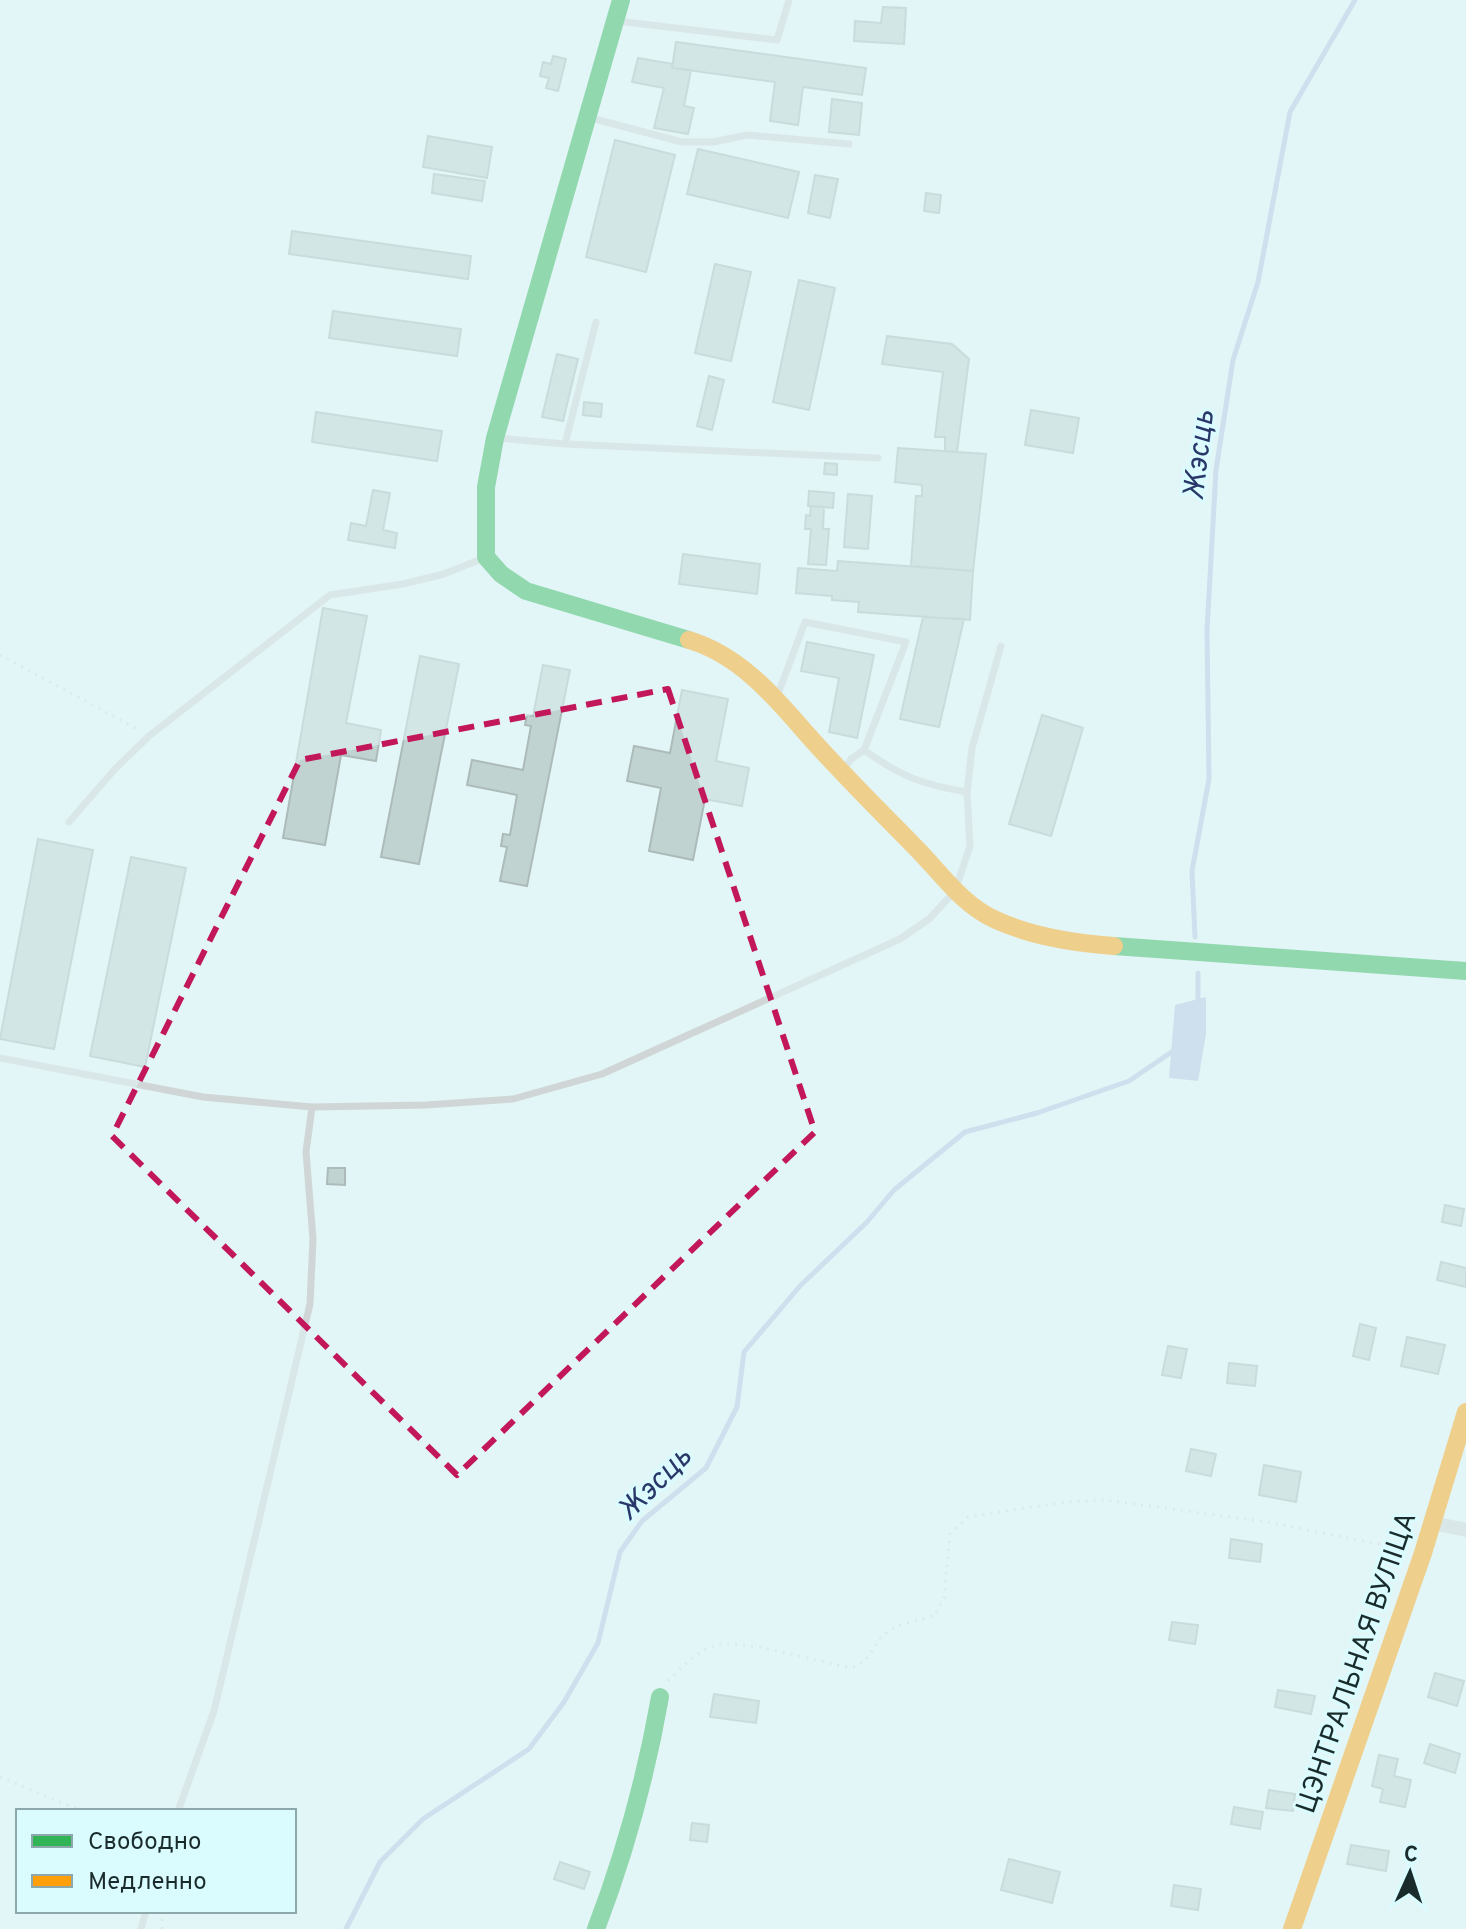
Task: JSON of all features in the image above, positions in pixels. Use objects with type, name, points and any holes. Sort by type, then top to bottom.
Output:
[{"type":"street","points":[[621,0],[495,438],[486,487],[486,557],[501,574],[526,591],[703,644],[735,662],[777,701],[841,773],[955,891],[993,919],[1030,933],[1079,943],[1466,971]]},
{"type":"street","name":"ЦЭНТРАЛЬНАЯ ВУЛІЦА","points":[[1292,1929],[1423,1553],[1466,1412]]},
{"type":"street","points":[[1432,1523],[1466,1530]]},
{"type":"street","points":[[596,1929],[621,1864],[647,1770],[660,1697]]},
{"type":"lane","points":[[615,21],[777,40],[789,0]]},
{"type":"lane","points":[[589,118],[682,142],[713,142],[747,135],[849,144]]},
{"type":"lane","points":[[565,444],[596,322]]},
{"type":"lane","points":[[495,438],[878,458]]},
{"type":"lane","points":[[69,822],[115,769],[149,736],[330,595],[417,581],[486,557]]},
{"type":"lane","points":[[777,701],[805,622],[906,642],[864,750],[851,759],[841,773]]},
{"type":"lane","points":[[0,1058],[203,1097],[312,1107],[426,1105],[513,1099],[602,1074],[900,939],[929,919],[955,891],[970,846],[967,792],[972,748],[1001,646]]},
{"type":"lane","points":[[864,750],[895,772],[936,787],[967,792]]},
{"type":"lane","points":[[179,1809],[214,1711],[310,1304],[313,1239],[306,1152],[312,1107]]},
{"type":"path","points":[[0,655],[149,736]]},
{"type":"path","points":[[660,1697],[667,1683],[691,1658],[714,1645],[734,1644],[850,1668],[858,1666],[871,1655],[884,1633],[935,1615],[944,1598],[950,1534],[968,1517],[1065,1502],[1105,1500],[1267,1522],[1423,1553]]},
{"type":"path","points":[[0,1777],[77,1809]]},
{"type":"highlighted area","points":[[668,689],[815,1132],[457,1475],[112,1136],[300,760]]},
{"type":"water","points":[[1206,997],[1206,1034],[1198,1081],[1169,1078],[1175,1005]]},
{"type":"building","points":[[883,7],[906,8],[904,44],[854,41],[855,21],[881,23]]},
{"type":"building","points":[[676,42],[866,68],[862,95],[803,87],[798,125],[770,121],[775,82],[672,68]]},
{"type":"building","points":[[553,56],[566,59],[558,91],[546,88],[549,78],[540,76],[543,62],[551,64]]},
{"type":"building","points":[[638,58],[691,70],[684,106],[694,108],[688,134],[654,128],[664,88],[632,82]]},
{"type":"building","points":[[832,99],[862,103],[859,135],[829,132]]},
{"type":"building","points":[[428,136],[492,147],[487,178],[423,167]]},
{"type":"building","points":[[615,140],[675,155],[646,272],[586,257]]},
{"type":"building","points":[[698,149],[799,172],[788,218],[687,194]]},
{"type":"building","points":[[434,174],[485,181],[482,201],[432,193]]},
{"type":"building","points":[[815,175],[838,179],[830,218],[808,213]]},
{"type":"building","points":[[926,193],[941,195],[939,213],[924,211]]},
{"type":"building","points":[[292,231],[471,256],[468,279],[289,254]]},
{"type":"building","points":[[715,264],[751,272],[731,361],[695,353]]},
{"type":"building","points":[[799,280],[835,288],[809,410],[773,402]]},
{"type":"building","points":[[333,311],[461,329],[457,356],[329,338]]},
{"type":"building","points":[[887,336],[952,344],[969,359],[957,452],[945,451],[945,437],[935,437],[943,372],[882,364]]},
{"type":"building","points":[[557,354],[578,359],[563,421],[542,417]]},
{"type":"building","points":[[709,376],[724,380],[712,430],[697,426]]},
{"type":"building","points":[[584,402],[602,404],[601,417],[583,415]]},
{"type":"building","points":[[1031,410],[1079,418],[1073,453],[1025,445]]},
{"type":"building","points":[[316,412],[442,431],[437,461],[312,442]]},
{"type":"building","points":[[898,448],[986,454],[973,571],[911,566],[916,496],[922,496],[922,485],[895,482]]},
{"type":"building","points":[[825,463],[837,464],[837,475],[824,474]]},
{"type":"building","points":[[373,490],[390,493],[383,530],[397,533],[395,548],[348,540],[351,523],[366,526]]},
{"type":"building","points":[[809,491],[834,493],[833,508],[808,506]]},
{"type":"building","points":[[848,494],[872,496],[868,549],[844,547]]},
{"type":"building","points":[[811,506],[824,507],[823,529],[829,529],[826,565],[808,564],[811,529],[805,529],[806,515],[810,516]]},
{"type":"building","points":[[683,554],[760,564],[757,594],[679,584]]},
{"type":"building","points":[[838,561],[973,571],[970,620],[858,612],[859,602],[796,593],[798,568],[837,571]]},
{"type":"building","points":[[323,608],[367,616],[346,723],[381,730],[376,761],[341,755],[325,845],[283,838]]},
{"type":"building","points":[[923,617],[964,619],[939,727],[900,719]]},
{"type":"building","points":[[807,642],[874,655],[857,738],[829,732],[839,678],[801,671]]},
{"type":"building","points":[[420,656],[459,664],[419,864],[381,857]]},
{"type":"building","points":[[543,665],[570,670],[527,886],[500,881],[507,847],[501,846],[503,834],[510,835],[517,795],[467,785],[472,760],[523,770],[531,726],[525,725],[527,715],[533,716]]},
{"type":"building","points":[[682,690],[728,699],[716,761],[749,768],[742,806],[705,799],[693,860],[649,851],[661,788],[627,781],[634,746],[670,753]]},
{"type":"building","points":[[1042,715],[1083,728],[1051,836],[1009,824]]},
{"type":"building","points":[[38,839],[93,850],[54,1049],[0,1039]]},
{"type":"building","points":[[131,857],[186,868],[145,1067],[90,1056]]},
{"type":"building","points":[[328,1168],[345,1168],[345,1185],[327,1184]]},
{"type":"building","points":[[1445,1205],[1464,1209],[1461,1226],[1442,1222]]},
{"type":"building","points":[[1441,1262],[1466,1268],[1466,1287],[1437,1280]]},
{"type":"building","points":[[1360,1324],[1376,1328],[1369,1360],[1353,1356]]},
{"type":"building","points":[[1407,1337],[1445,1345],[1438,1374],[1401,1366]]},
{"type":"building","points":[[1168,1346],[1187,1349],[1181,1378],[1162,1375]]},
{"type":"building","points":[[1229,1363],[1257,1366],[1255,1386],[1227,1383]]},
{"type":"building","points":[[1191,1449],[1216,1454],[1211,1476],[1186,1471]]},
{"type":"building","points":[[1264,1465],[1301,1472],[1296,1502],[1259,1495]]},
{"type":"building","points":[[1231,1539],[1262,1544],[1260,1562],[1229,1558]]},
{"type":"building","points":[[1172,1622],[1198,1625],[1195,1644],[1169,1640]]},
{"type":"building","points":[[1435,1673],[1464,1681],[1457,1706],[1428,1697]]},
{"type":"building","points":[[1278,1690],[1315,1696],[1311,1714],[1275,1707]]},
{"type":"building","points":[[714,1694],[759,1701],[756,1723],[710,1717]]},
{"type":"building","points":[[1430,1744],[1460,1754],[1455,1773],[1424,1763]]},
{"type":"building","points":[[1379,1755],[1398,1759],[1394,1776],[1411,1780],[1405,1807],[1380,1802],[1383,1789],[1372,1786]]},
{"type":"building","points":[[1269,1790],[1295,1794],[1293,1811],[1266,1808]]},
{"type":"building","points":[[1234,1807],[1263,1812],[1260,1829],[1231,1824]]},
{"type":"building","points":[[692,1823],[709,1825],[707,1842],[690,1840]]},
{"type":"building","points":[[1351,1845],[1389,1851],[1386,1871],[1347,1864]]},
{"type":"building","points":[[1009,1859],[1060,1872],[1052,1903],[1001,1890]]},
{"type":"building","points":[[560,1862],[590,1872],[584,1889],[554,1879]]},
{"type":"building","points":[[1174,1885],[1201,1889],[1198,1910],[1171,1906]]},
{"type":"waterway","name":"Жэсць","points":[[1195,937],[1192,871],[1209,779],[1207,630],[1216,470],[1233,360],[1258,282],[1290,112],[1355,0]]},
{"type":"waterway","name":"Жэсць","points":[[1198,973],[1198,1004]]},
{"type":"waterway","name":"Жэсць","points":[[346,1929],[380,1862],[423,1819],[529,1749],[564,1702],[598,1643],[620,1552],[642,1521],[706,1468],[737,1407],[744,1352],[800,1286],[867,1222],[894,1190],[965,1132],[1037,1113],[1129,1081],[1176,1049]]},
{"type":"traffic: fast","points":[[621,0],[495,438],[486,487],[486,557],[501,574],[526,591],[689,640]]},
{"type":"traffic: fast","points":[[1114,946],[1466,971]]},
{"type":"traffic: fast","points":[[596,1929],[634,1814],[660,1697]]},
{"type":"traffic: slow","points":[[689,640],[724,656],[754,678],[954,890],[974,907],[996,920],[1039,935],[1114,946]]},
{"type":"traffic: slow","points":[[1292,1929],[1423,1553],[1466,1412]]}]
